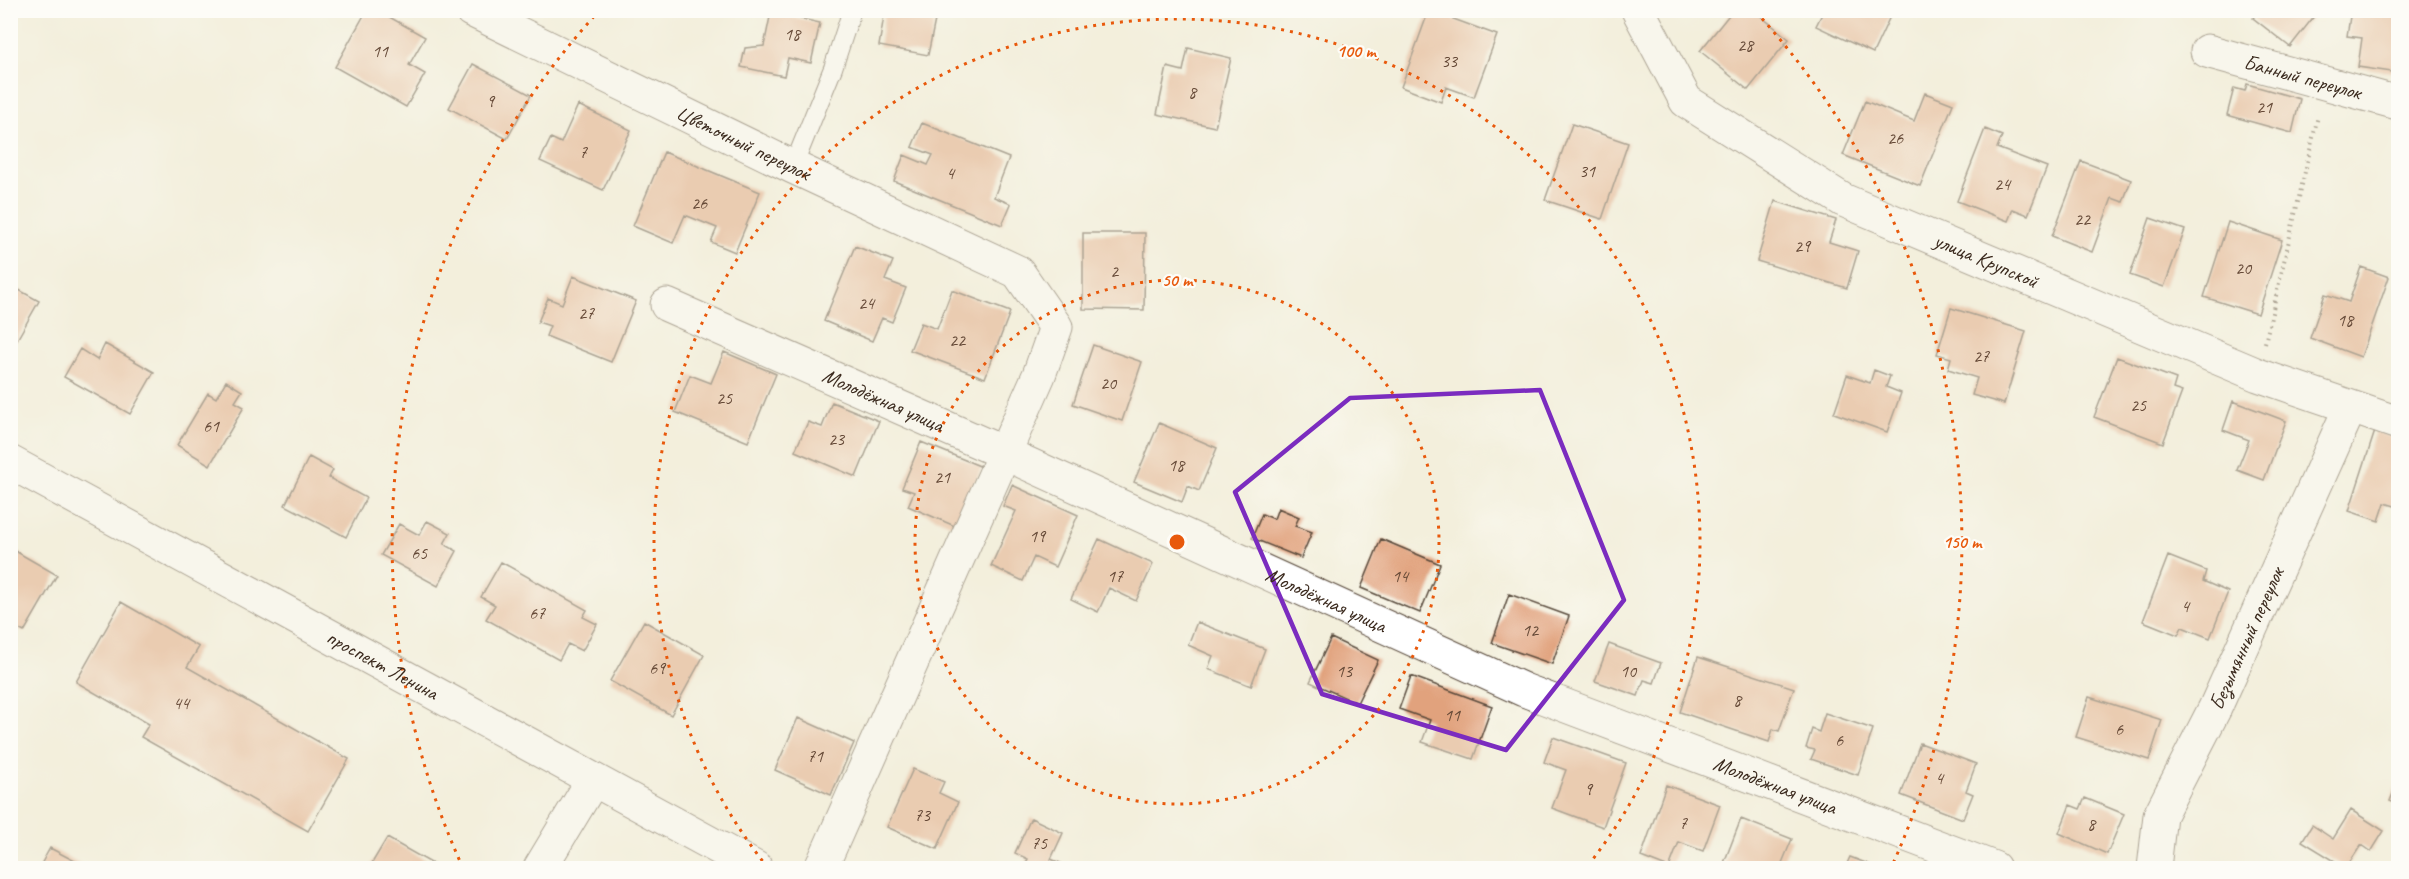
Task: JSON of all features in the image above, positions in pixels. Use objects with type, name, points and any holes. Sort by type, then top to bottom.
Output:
[{"type":"street","name":"Цветочный переулок","points":[[471,10],[793,167],[1018,272],[1056,327],[1040,375],[1004,453]]},
{"type":"street","name":"улица Крупской","points":[[1638,10],[1686,101],[1843,200],[2258,375],[2398,423]]},
{"type":"street","name":"Банный переулок","points":[[2207,51],[2398,103]]},
{"type":"street","name":"Молодёжная улица","points":[[667,305],[1004,453],[1524,690],[1994,868]]},
{"type":"street","name":"Безымянный переулок","points":[[2154,868],[2160,815],[2215,708],[2350,408]]},
{"type":"street","points":[[821,868],[1004,453]]},
{"type":"street","name":"проспект Ленина","points":[[10,462],[756,868]]},
{"type":"street","points":[[540,868],[593,780]]},
{"type":"lane","points":[[793,167],[833,68],[852,10]]},
{"type":"path","points":[[2258,375],[2326,85]]},
{"type":"highlighted area","points":[[1540,390],[1624,600],[1506,750],[1322,694],[1235,492],[1350,398]]},
{"type":"building","points":[[367,10],[377,10],[425,37],[409,65],[425,74],[406,107],[335,67]]},
{"type":"building","points":[[885,10],[937,10],[928,55],[879,46]]},
{"type":"building","points":[[1429,10],[1497,35],[1474,97],[1446,87],[1441,102],[1401,87]]},
{"type":"building","points":[[1733,10],[1753,10],[1789,39],[1748,90],[1700,51]]},
{"type":"building","points":[[1824,10],[1893,10],[1873,53],[1816,26]]},
{"type":"building","points":[[2259,10],[2319,10],[2290,47],[2253,18]]},
{"type":"building","points":[[2351,10],[2398,10],[2398,73],[2358,67],[2362,38],[2347,36]]},
{"type":"building","points":[[771,12],[820,23],[811,63],[788,58],[784,76],[741,67],[745,48],[764,46]]},
{"type":"building","points":[[1188,48],[1231,58],[1215,127],[1157,114],[1167,67],[1183,71]]},
{"type":"building","points":[[473,64],[531,95],[507,139],[449,108]]},
{"type":"building","points":[[2247,84],[2300,99],[2292,133],[2227,115],[2234,88],[2245,91]]},
{"type":"building","points":[[1925,93],[1953,104],[1920,186],[1843,155],[1865,101],[1914,121]]},
{"type":"building","points":[[578,105],[631,130],[603,190],[540,161],[551,138],[561,143]]},
{"type":"building","points":[[922,123],[1009,158],[994,197],[1011,204],[1002,225],[894,181],[904,155],[928,165],[933,155],[912,147]]},
{"type":"building","points":[[1572,124],[1628,143],[1602,219],[1545,200]]},
{"type":"building","points":[[1985,129],[2002,136],[1997,148],[2047,167],[2028,215],[2013,209],[2008,221],[1957,201]]},
{"type":"building","points":[[664,152],[760,192],[735,252],[711,242],[717,228],[685,215],[673,243],[633,226]]},
{"type":"building","points":[[2081,161],[2131,180],[2123,202],[2112,198],[2092,252],[2052,236]]},
{"type":"building","points":[[1775,201],[1836,220],[1829,242],[1858,251],[1847,288],[1757,261]]},
{"type":"building","points":[[2150,218],[2185,230],[2164,287],[2130,275]]},
{"type":"building","points":[[2228,222],[2282,240],[2258,314],[2204,297]]},
{"type":"building","points":[[1083,233],[1145,233],[1144,310],[1083,309]]},
{"type":"building","points":[[855,246],[893,261],[885,280],[906,288],[892,322],[882,318],[872,341],[824,321]]},
{"type":"building","points":[[2361,267],[2389,277],[2361,357],[2310,338],[2325,294],[2349,302]]},
{"type":"building","points":[[573,276],[636,301],[611,362],[546,336],[550,326],[538,322],[548,298],[562,304]]},
{"type":"building","points":[[10,285],[39,301],[10,352]]},
{"type":"building","points":[[952,290],[1010,312],[985,378],[910,350],[921,323],[937,329]]},
{"type":"building","points":[[1951,308],[2026,331],[2004,404],[1972,395],[1977,378],[1948,369],[1951,358],[1937,354]]},
{"type":"building","points":[[105,344],[154,372],[130,414],[64,377],[80,349],[97,360]]},
{"type":"building","points":[[1093,345],[1142,362],[1122,421],[1073,404]]},
{"type":"building","points":[[724,352],[776,374],[748,442],[675,412],[690,375],[711,383]]},
{"type":"building","points":[[2117,357],[2176,379],[2173,389],[2182,392],[2163,443],[2094,417]]},
{"type":"building","points":[[1874,370],[1890,376],[1886,387],[1901,393],[1887,432],[1834,413],[1847,375],[1870,383]]},
{"type":"building","points":[[226,381],[242,391],[235,402],[244,407],[210,465],[177,445],[208,393],[216,398]]},
{"type":"building","points":[[2233,401],[2286,421],[2264,480],[2237,470],[2249,440],[2223,430]]},
{"type":"building","points":[[832,402],[879,421],[856,477],[795,451],[808,422],[822,427]]},
{"type":"building","points":[[1159,423],[1217,448],[1199,491],[1188,486],[1182,502],[1134,482]]},
{"type":"building","points":[[2375,431],[2398,439],[2398,507],[2385,503],[2379,521],[2349,511]]},
{"type":"building","points":[[921,442],[982,467],[957,527],[908,506],[914,492],[902,488]]},
{"type":"building","points":[[309,457],[333,470],[329,478],[366,498],[346,537],[285,505]]},
{"type":"building","points":[[1012,485],[1078,515],[1055,567],[1034,557],[1023,581],[991,566],[1016,511],[1003,506]]},
{"type":"building","points":[[1278,508],[1299,517],[1295,526],[1312,532],[1301,558],[1252,538],[1262,514],[1274,519]]},
{"type":"building","points":[[427,521],[450,533],[444,544],[457,551],[438,586],[381,555],[399,524],[419,535]]},
{"type":"building","points":[[1099,539],[1153,564],[1136,601],[1109,588],[1098,612],[1071,599]]},
{"type":"building","points":[[1381,539],[1440,564],[1420,613],[1361,588]]},
{"type":"building","points":[[10,548],[57,575],[24,632],[10,624]]},
{"type":"building","points":[[2168,556],[2206,571],[2203,581],[2228,592],[2210,638],[2182,627],[2178,635],[2143,621]]},
{"type":"building","points":[[501,562],[587,610],[583,617],[597,624],[582,651],[568,644],[559,660],[486,619],[495,605],[481,597]]},
{"type":"building","points":[[1509,594],[1569,616],[1552,664],[1492,643]]},
{"type":"building","points":[[121,602],[199,647],[187,667],[349,759],[308,831],[141,737],[149,724],[76,682]]},
{"type":"building","points":[[644,621],[704,655],[671,715],[610,681]]},
{"type":"building","points":[[1197,622],[1265,649],[1251,686],[1208,669],[1213,656],[1188,645]]},
{"type":"building","points":[[1331,638],[1378,660],[1357,703],[1310,682]]},
{"type":"building","points":[[1609,644],[1661,663],[1654,683],[1644,680],[1638,696],[1595,681]]},
{"type":"building","points":[[1698,657],[1794,688],[1779,731],[1773,729],[1769,742],[1680,712]]},
{"type":"building","points":[[1411,676],[1492,706],[1473,759],[1422,742],[1430,720],[1399,709]]},
{"type":"building","points":[[2089,697],[2162,720],[2149,760],[2076,737]]},
{"type":"building","points":[[1825,713],[1873,729],[1858,775],[1811,759],[1815,750],[1806,748],[1812,729],[1819,732]]},
{"type":"building","points":[[798,718],[854,743],[831,795],[775,770]]},
{"type":"building","points":[[1553,737],[1626,763],[1603,827],[1552,808],[1566,770],[1544,762]]},
{"type":"building","points":[[1920,743],[1976,764],[1966,791],[1973,794],[1963,819],[1901,795]]},
{"type":"building","points":[[913,769],[944,782],[939,793],[958,802],[937,849],[887,827]]},
{"type":"building","points":[[2398,781],[2398,804],[2390,801]]},
{"type":"building","points":[[1666,785],[1720,805],[1703,851],[1679,842],[1669,868],[1641,857]]},
{"type":"building","points":[[2085,798],[2124,814],[2107,854],[2059,833],[2070,805],[2080,809]]},
{"type":"building","points":[[2351,810],[2384,831],[2371,852],[2361,845],[2346,868],[2302,841],[2312,825],[2333,839]]},
{"type":"building","points":[[1031,818],[1063,833],[1051,859],[1072,868],[1023,868],[1028,859],[1015,853]]},
{"type":"building","points":[[1741,819],[1792,839],[1782,863],[1790,866],[1789,868],[1722,868]]},
{"type":"building","points":[[387,838],[440,868],[369,868]]},
{"type":"building","points":[[50,848],[88,868],[39,868]]},
{"type":"building","points":[[1850,857],[1879,868],[1845,868]]}]
